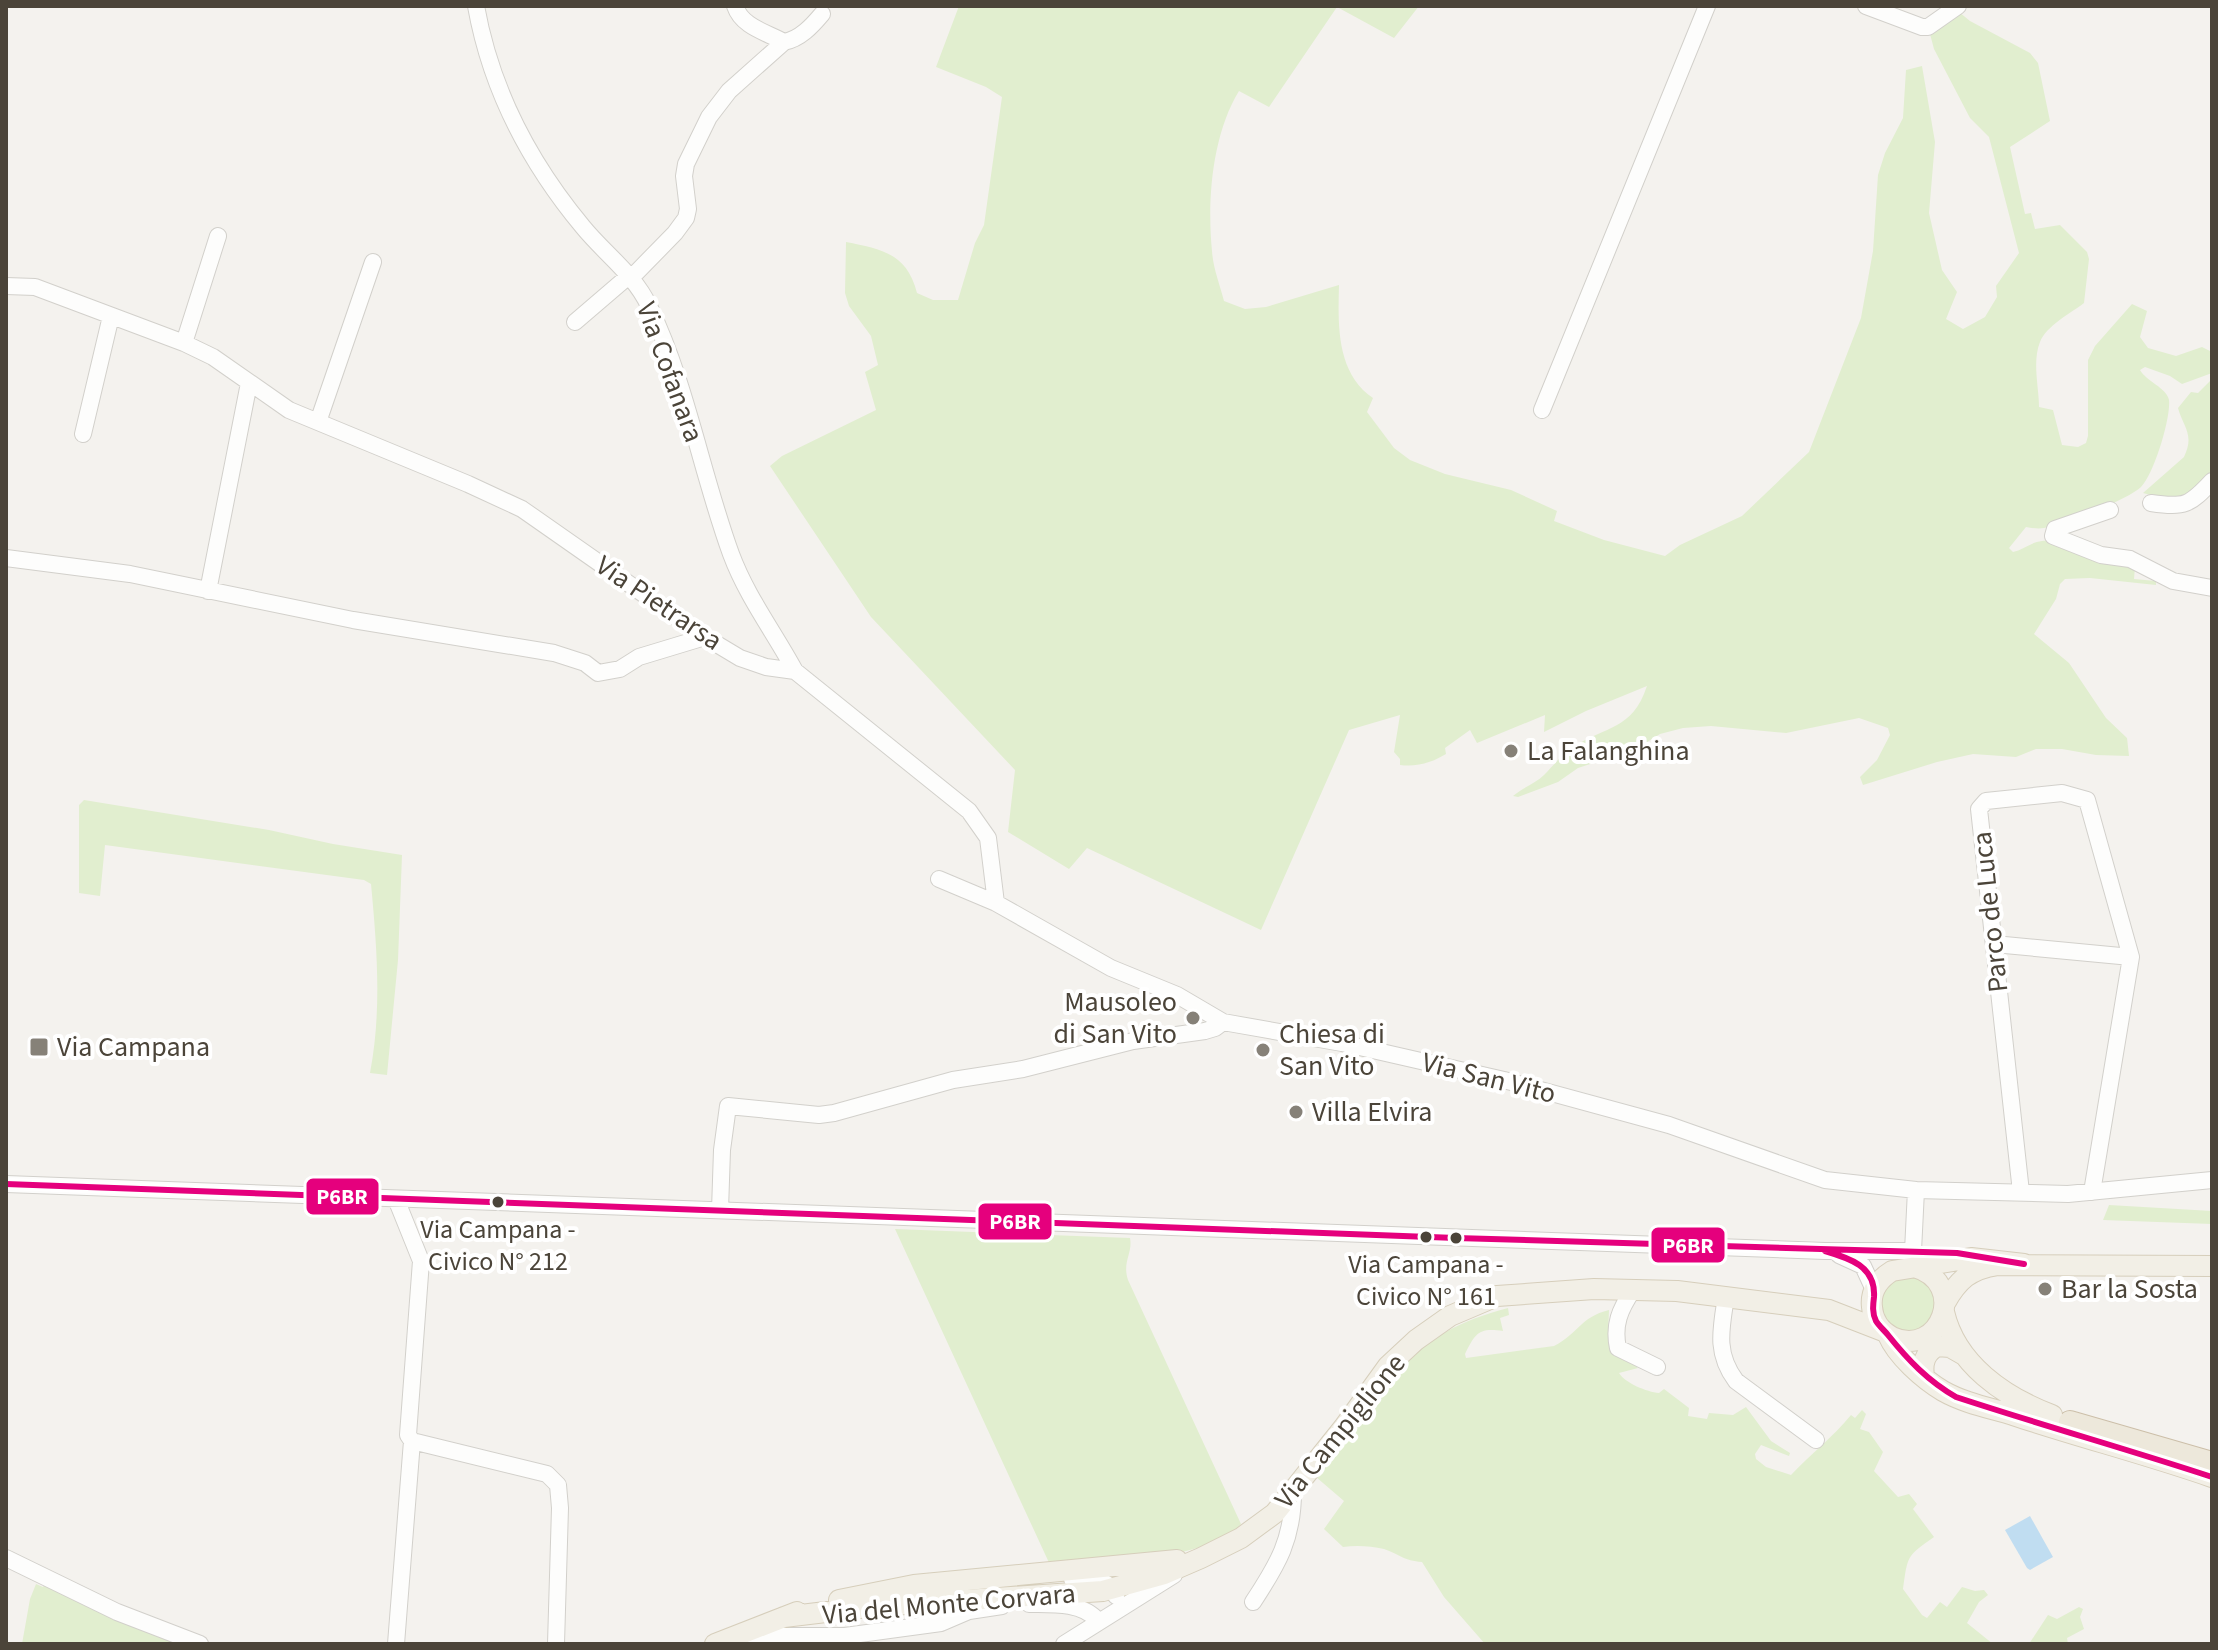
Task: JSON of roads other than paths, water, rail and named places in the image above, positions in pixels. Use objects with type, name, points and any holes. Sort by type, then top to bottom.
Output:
[{"type":"highway","points":[[2070,1422],[2212,1463]]},
{"type":"main road","points":[[2024,1264],[1986,1258],[1912,1262],[1884,1276],[1873,1292],[1872,1310],[1896,1349],[1943,1390],[2083,1439],[2113,1445],[2212,1477]]},
{"type":"main road","points":[[1912,1262],[1941,1286],[1951,1331],[1964,1355],[1980,1373],[2020,1401],[2070,1422],[2113,1445]]},
{"type":"main road","points":[[1886,1333],[1905,1341],[1922,1338],[1936,1328],[1956,1284],[1971,1271],[1997,1265],[2212,1266]]},
{"type":"main road","name":"Via Campiglione","points":[[1201,1558],[1241,1538],[1275,1513],[1388,1366],[1416,1340],[1450,1316],[1497,1296],[1594,1289],[1633,1290],[1726,1297],[1829,1310],[1856,1307],[1873,1292]]},
{"type":"main road","name":"Via Campiglione","points":[[1829,1310],[1886,1333]]},
{"type":"main road","points":[[1924,1376],[1924,1362],[1931,1350],[1944,1346],[1964,1355]]},
{"type":"main road","points":[[1967,1400],[1980,1392],[1980,1373]]},
{"type":"main road","name":"Via del Monte Corvara","points":[[715,1644],[805,1609],[873,1592],[1201,1558]]},
{"type":"main road","name":"Via del Monte Corvara","points":[[784,1617],[876,1606],[1114,1589],[1164,1574],[1201,1558]]},
{"type":"street","name":"Via Cofanara","points":[[476,6],[480,31],[502,102],[539,168],[599,247],[632,277],[648,302],[664,338],[731,555],[758,612],[795,671]]},
{"type":"street","points":[[735,6],[750,26],[784,42],[792,41],[812,27],[822,14]]},
{"type":"street","points":[[1542,410],[1707,6]]},
{"type":"street","points":[[1859,6],[1922,27],[1928,27],[1958,6]]},
{"type":"street","points":[[575,322],[624,280],[632,277],[675,233],[686,218],[688,209],[684,176],[686,164],[709,117],[729,91],[784,42]]},
{"type":"street","points":[[184,343],[218,236]]},
{"type":"street","points":[[318,422],[373,262]]},
{"type":"street","name":"Via Pietrarsa","points":[[6,286],[35,287],[184,343],[213,357],[289,410],[522,509],[705,637],[740,658],[766,667],[795,671],[969,811],[988,838],[996,903]]},
{"type":"street","points":[[83,434],[111,316]]},
{"type":"street","points":[[208,591],[249,383]]},
{"type":"street","points":[[2151,503],[2184,505],[2192,502],[2212,481]]},
{"type":"street","points":[[2110,510],[2055,529],[2053,536],[2101,555],[2130,559],[2173,581],[2212,588]]},
{"type":"street","points":[[6,558],[130,574],[353,620],[554,653],[585,663],[598,673],[620,669],[639,657],[705,637]]},
{"type":"street","name":"Parco de Luca","points":[[2021,1192],[1979,809],[1986,801],[2062,793],[2087,800],[2131,957],[2092,1192]]},
{"type":"street","points":[[939,879],[996,903],[1111,968],[1177,995],[1223,1022]]},
{"type":"street","points":[[1994,944],[2131,957]]},
{"type":"street","name":"Via San Vito","points":[[720,1210],[727,1108],[819,1115],[834,1113],[953,1080],[1034,1067],[1133,1041],[1205,1031],[1223,1022],[1342,1043],[1504,1080],[1669,1125],[1825,1180],[1916,1190],[2092,1192]]},
{"type":"street","points":[[2092,1192],[2212,1180]]},
{"type":"street","points":[[6,1184],[1825,1251],[1873,1250],[1912,1262],[1916,1190]]},
{"type":"street","points":[[396,1199],[421,1261],[408,1435],[412,1441],[396,1644]]},
{"type":"street","points":[[1825,1251],[1850,1258],[1863,1266],[1873,1292]]},
{"type":"street","points":[[1633,1290],[1619,1310],[1618,1348],[1657,1367]]},
{"type":"street","points":[[1726,1297],[1721,1338],[1722,1359],[1729,1372],[1736,1381],[1816,1440]]},
{"type":"street","points":[[412,1441],[547,1474],[555,1479],[560,1508],[556,1644]]},
{"type":"street","points":[[1253,1602],[1286,1545],[1292,1528],[1293,1492]]},
{"type":"street","points":[[6,1558],[117,1612],[200,1644]]},
{"type":"street","name":"Via Campiglione","points":[[1064,1644],[1201,1558]]},
{"type":"street","name":"Via del Monte Corvara","points":[[1028,1574],[1045,1581],[1090,1578],[1106,1582],[1114,1589],[1116,1610]]},
{"type":"street","points":[[749,1644],[778,1636],[845,1636],[941,1623],[969,1611],[1016,1604],[1066,1605],[1088,1611],[1098,1621]]},
{"type":"water","points":[[2030,1516],[2053,1557],[2030,1570],[2005,1530]]},
{"type":"place","name":"La Falanghina","points":[[1511,751]]},
{"type":"place","name":"Mausoleo di San Vito","points":[[1193,1018]]},
{"type":"place","name":"Via Campana","points":[[39,1047]]},
{"type":"place","name":"Chiesa di San Vito","points":[[1263,1050]]},
{"type":"place","name":"Villa Elvira","points":[[1296,1112]]},
{"type":"place","name":"Via Campana - Civico N° 212","points":[[498,1202]]},
{"type":"place","name":"Via Campana - Civico N° 161","points":[[1426,1237]]},
{"type":"place","name":"Bar la Sosta","points":[[2045,1289]]}]
